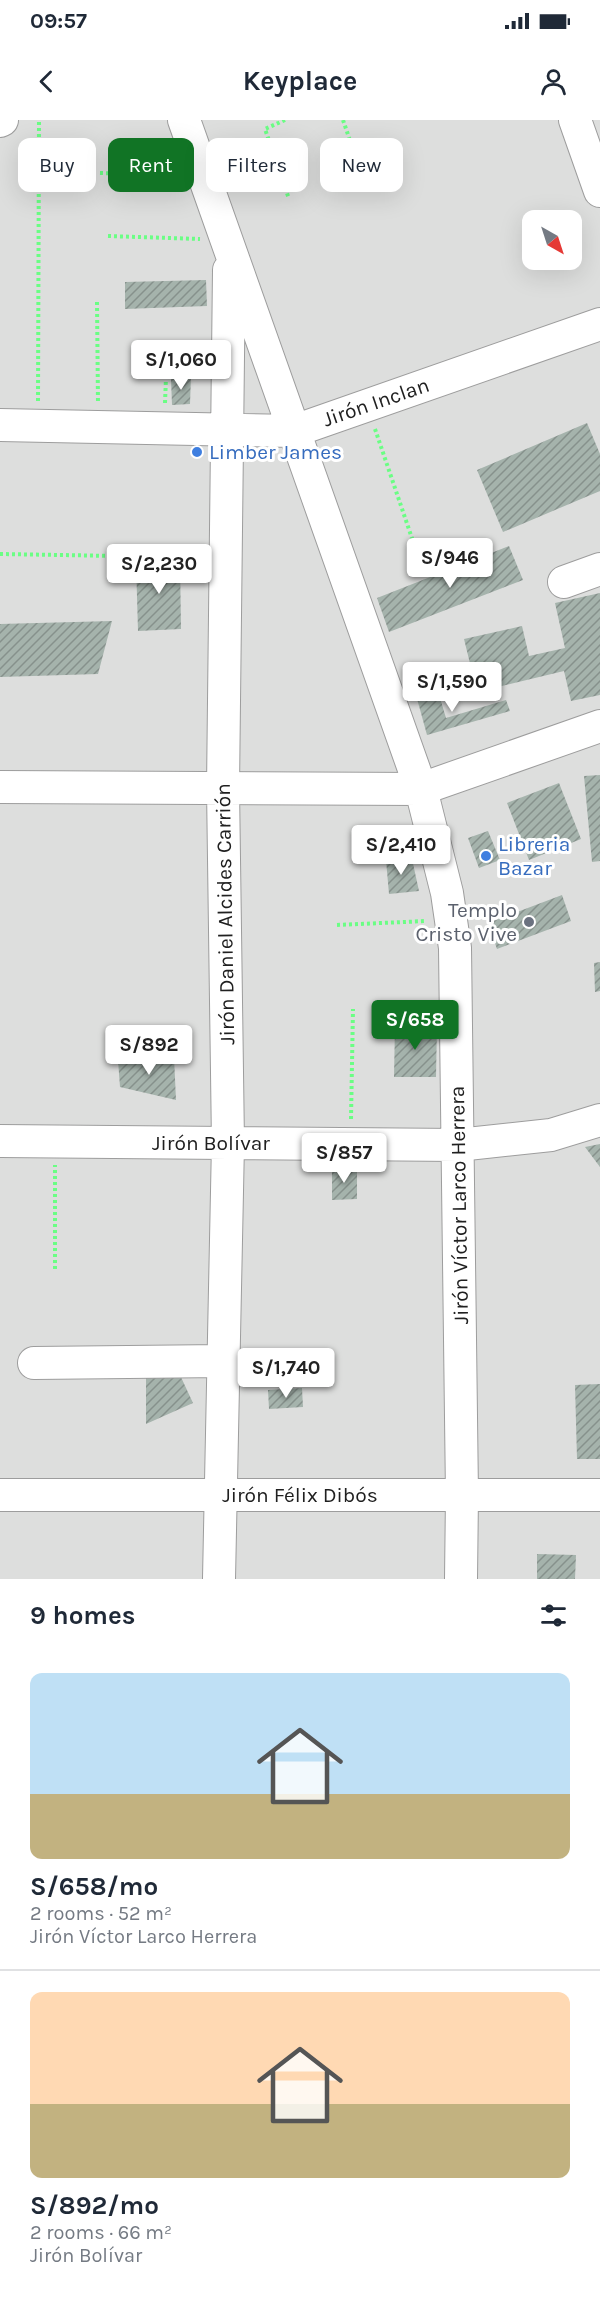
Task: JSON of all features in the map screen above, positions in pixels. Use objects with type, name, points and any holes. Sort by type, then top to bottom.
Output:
[{"type":"street","name":"Jirón Víctor Larco Herrera","points":[[184,120],[422,789],[452,920],[455,948],[458,1145],[461,1579]]},
{"type":"street","points":[[575,120],[600,191]]},
{"type":"street","name":"Jirón Daniel Alcides Carrión","points":[[219,1579],[228,1143],[223,788],[228,244]]},
{"type":"street","name":"Jirón Inclan","points":[[0,426],[294,431],[600,324]]},
{"type":"street","points":[[564,582],[600,568]]},
{"type":"street","points":[[0,787],[422,789],[600,726]]},
{"type":"street","name":"Jirón Bolívar","points":[[0,1141],[458,1145],[551,1135],[600,1120]]},
{"type":"street","points":[[34,1363],[222,1361]]},
{"type":"street","name":"Jirón Félix Dibós","points":[[0,1495],[600,1495]]},
{"type":"path","points":[[37,425],[40,257],[39,120]]},
{"type":"path","points":[[285,120],[265,129],[288,198]]},
{"type":"path","points":[[343,120],[349,138]]},
{"type":"path","points":[[100,173],[204,175]]},
{"type":"path","points":[[108,236],[228,244]]},
{"type":"path","points":[[97,302],[98,426]]},
{"type":"path","points":[[164,428],[167,352]]},
{"type":"path","points":[[367,406],[419,560]]},
{"type":"path","points":[[0,554],[118,556]]},
{"type":"path","points":[[337,925],[452,920]]},
{"type":"path","points":[[351,1144],[353,1009]]},
{"type":"path","points":[[55,1142],[55,1269]]},
{"type":"shaded area","points":[[0,120],[600,120],[600,1579],[0,1579]]},
{"type":"building","points":[[206,280],[207,306],[125,309],[125,282]]},
{"type":"building","points":[[191,376],[190,404],[172,405],[171,379]]},
{"type":"building","points":[[587,423],[600,454],[600,491],[503,532],[477,470]]},
{"type":"building","points":[[509,546],[523,580],[389,632],[377,598]]},
{"type":"building","points":[[180,560],[181,629],[138,631],[136,562]]},
{"type":"building","points":[[600,593],[600,695],[571,701],[564,671],[477,692],[464,639],[522,626],[529,656],[565,648],[555,603]]},
{"type":"building","points":[[112,621],[98,674],[0,677],[0,624]]},
{"type":"building","points":[[437,688],[446,718],[506,700],[510,711],[427,735],[416,695]]},
{"type":"building","points":[[600,775],[600,861],[592,862],[584,776]]},
{"type":"building","points":[[559,783],[581,839],[529,860],[507,803]]},
{"type":"building","points":[[488,831],[500,860],[479,868],[468,838]]},
{"type":"building","points":[[412,859],[419,891],[389,894],[386,860]]},
{"type":"building","name":"Templo Cristo Vive","points":[[562,895],[571,921],[497,949],[488,923]]},
{"type":"building","points":[[600,962],[600,991],[595,992],[594,963]]},
{"type":"building","points":[[395,1025],[437,1025],[436,1077],[394,1077]]},
{"type":"building","points":[[174,1057],[176,1100],[120,1087],[118,1060]]},
{"type":"building","points":[[600,1144],[600,1167],[585,1147]]},
{"type":"building","points":[[332,1168],[357,1168],[357,1199],[332,1200]]},
{"type":"building","points":[[146,1375],[180,1375],[193,1403],[146,1424]]},
{"type":"building","points":[[600,1384],[600,1459],[577,1459],[575,1385]]},
{"type":"building","points":[[302,1388],[303,1407],[269,1409],[268,1390]]},
{"type":"building","points":[[537,1554],[576,1555],[575,1579],[537,1579]]},
{"type":"place","name":"Limber James","points":[[197,452]]},
{"type":"place","name":"Libreria Bazar","points":[[486,856]]},
{"type":"place","name":"Templo Cristo Vive","points":[[529,922]]}]
